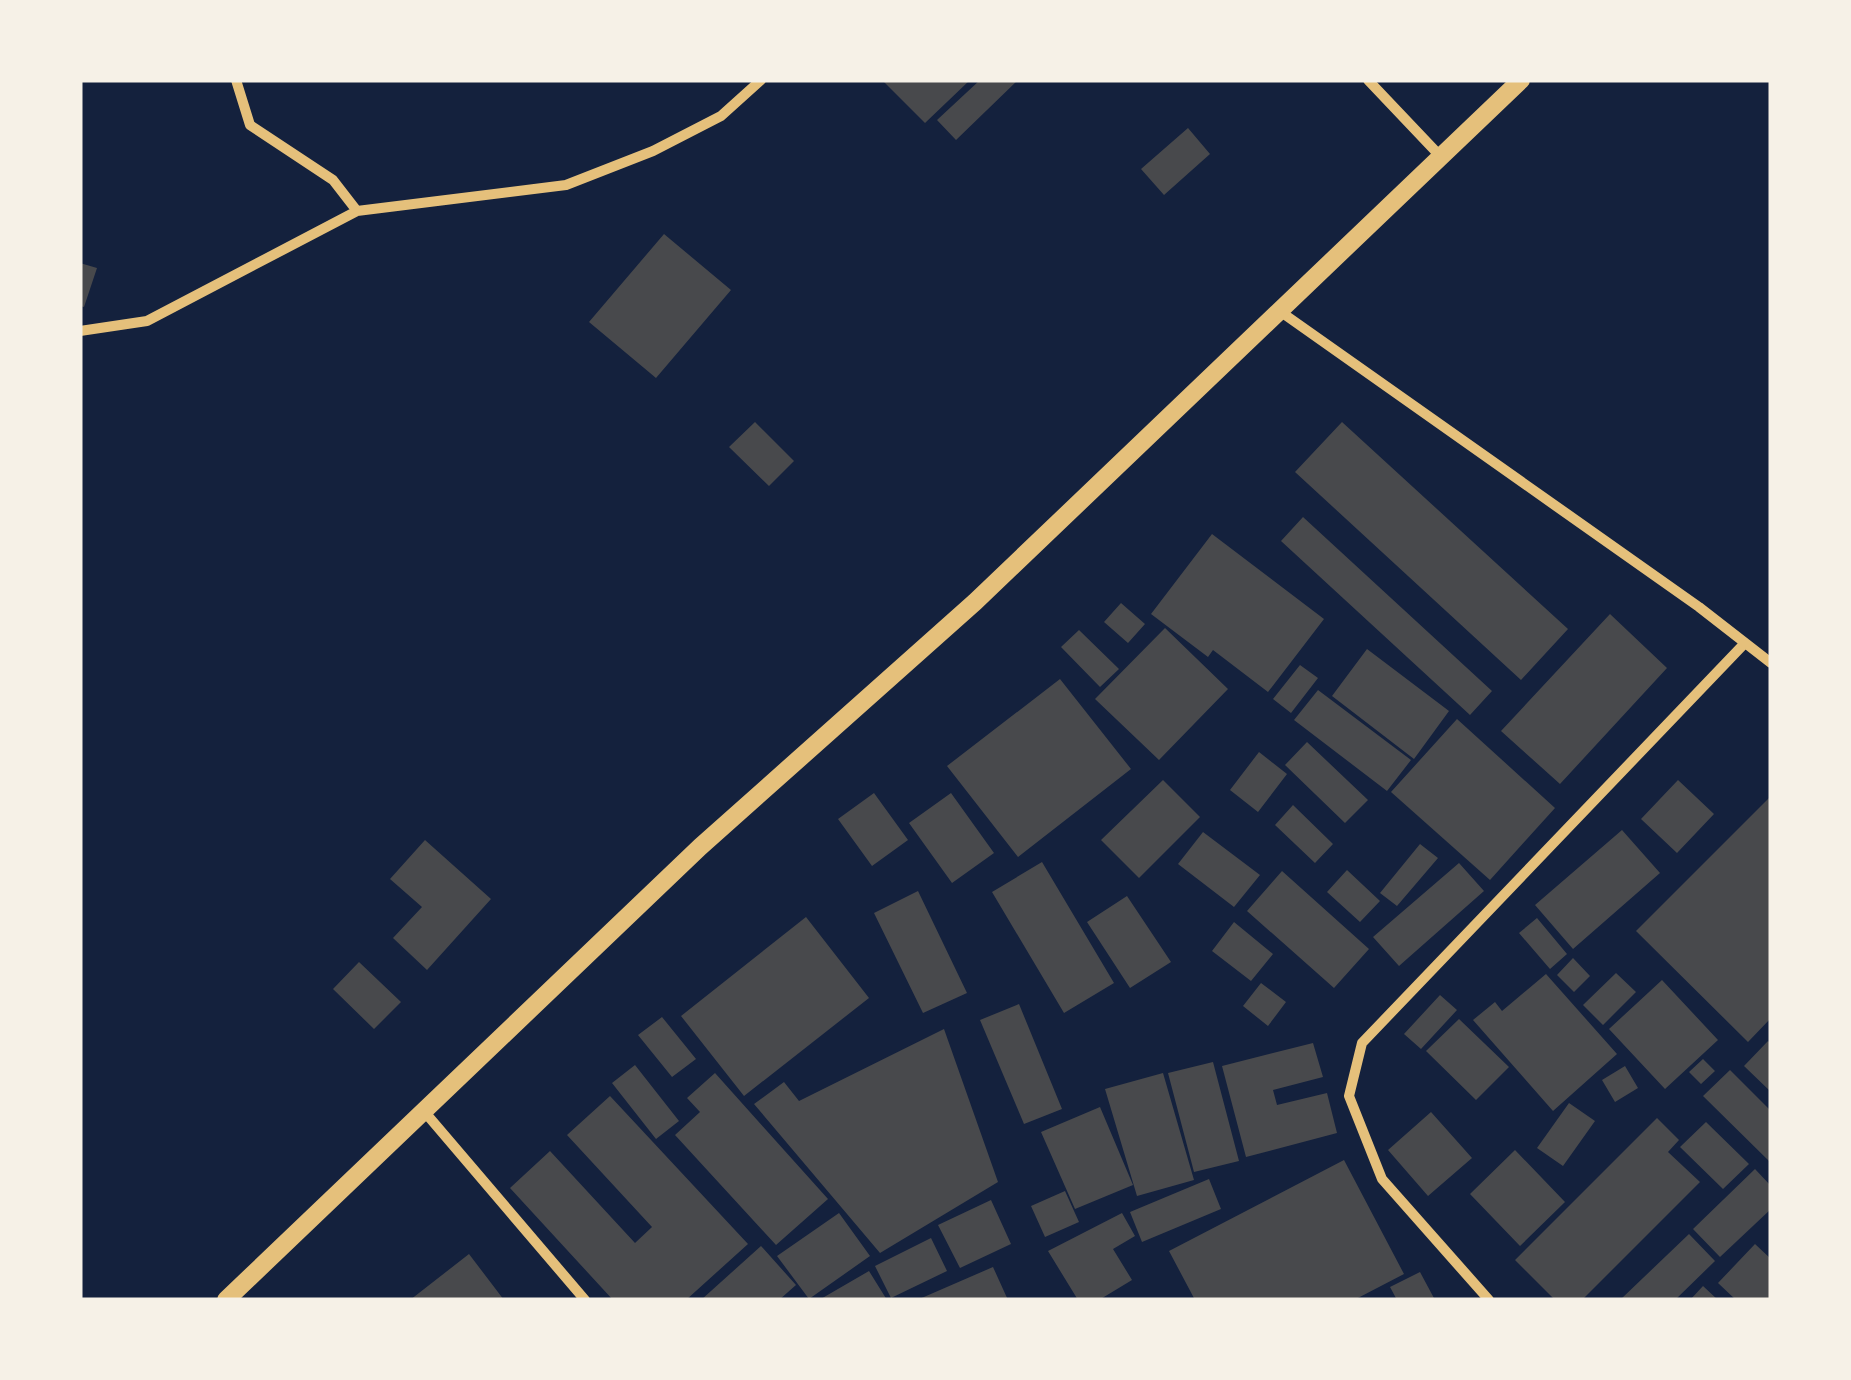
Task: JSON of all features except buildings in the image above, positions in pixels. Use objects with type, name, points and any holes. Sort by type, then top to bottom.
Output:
[{"type":"street","points":[[236,80],[250,125],[333,180],[358,212]]},
{"type":"street","points":[[80,331],[147,321],[358,212],[566,185],[653,150],[721,116],[761,80]]},
{"type":"street","points":[[1368,80],[1442,158]]},
{"type":"street","points":[[226,1300],[700,847],[975,602],[1520,80]]},
{"type":"street","points":[[1281,312],[1771,662]]},
{"type":"street","points":[[1490,1300],[1382,1179],[1348,1096],[1362,1043],[1744,644]]},
{"type":"street","points":[[423,1110],[586,1300]]}]
